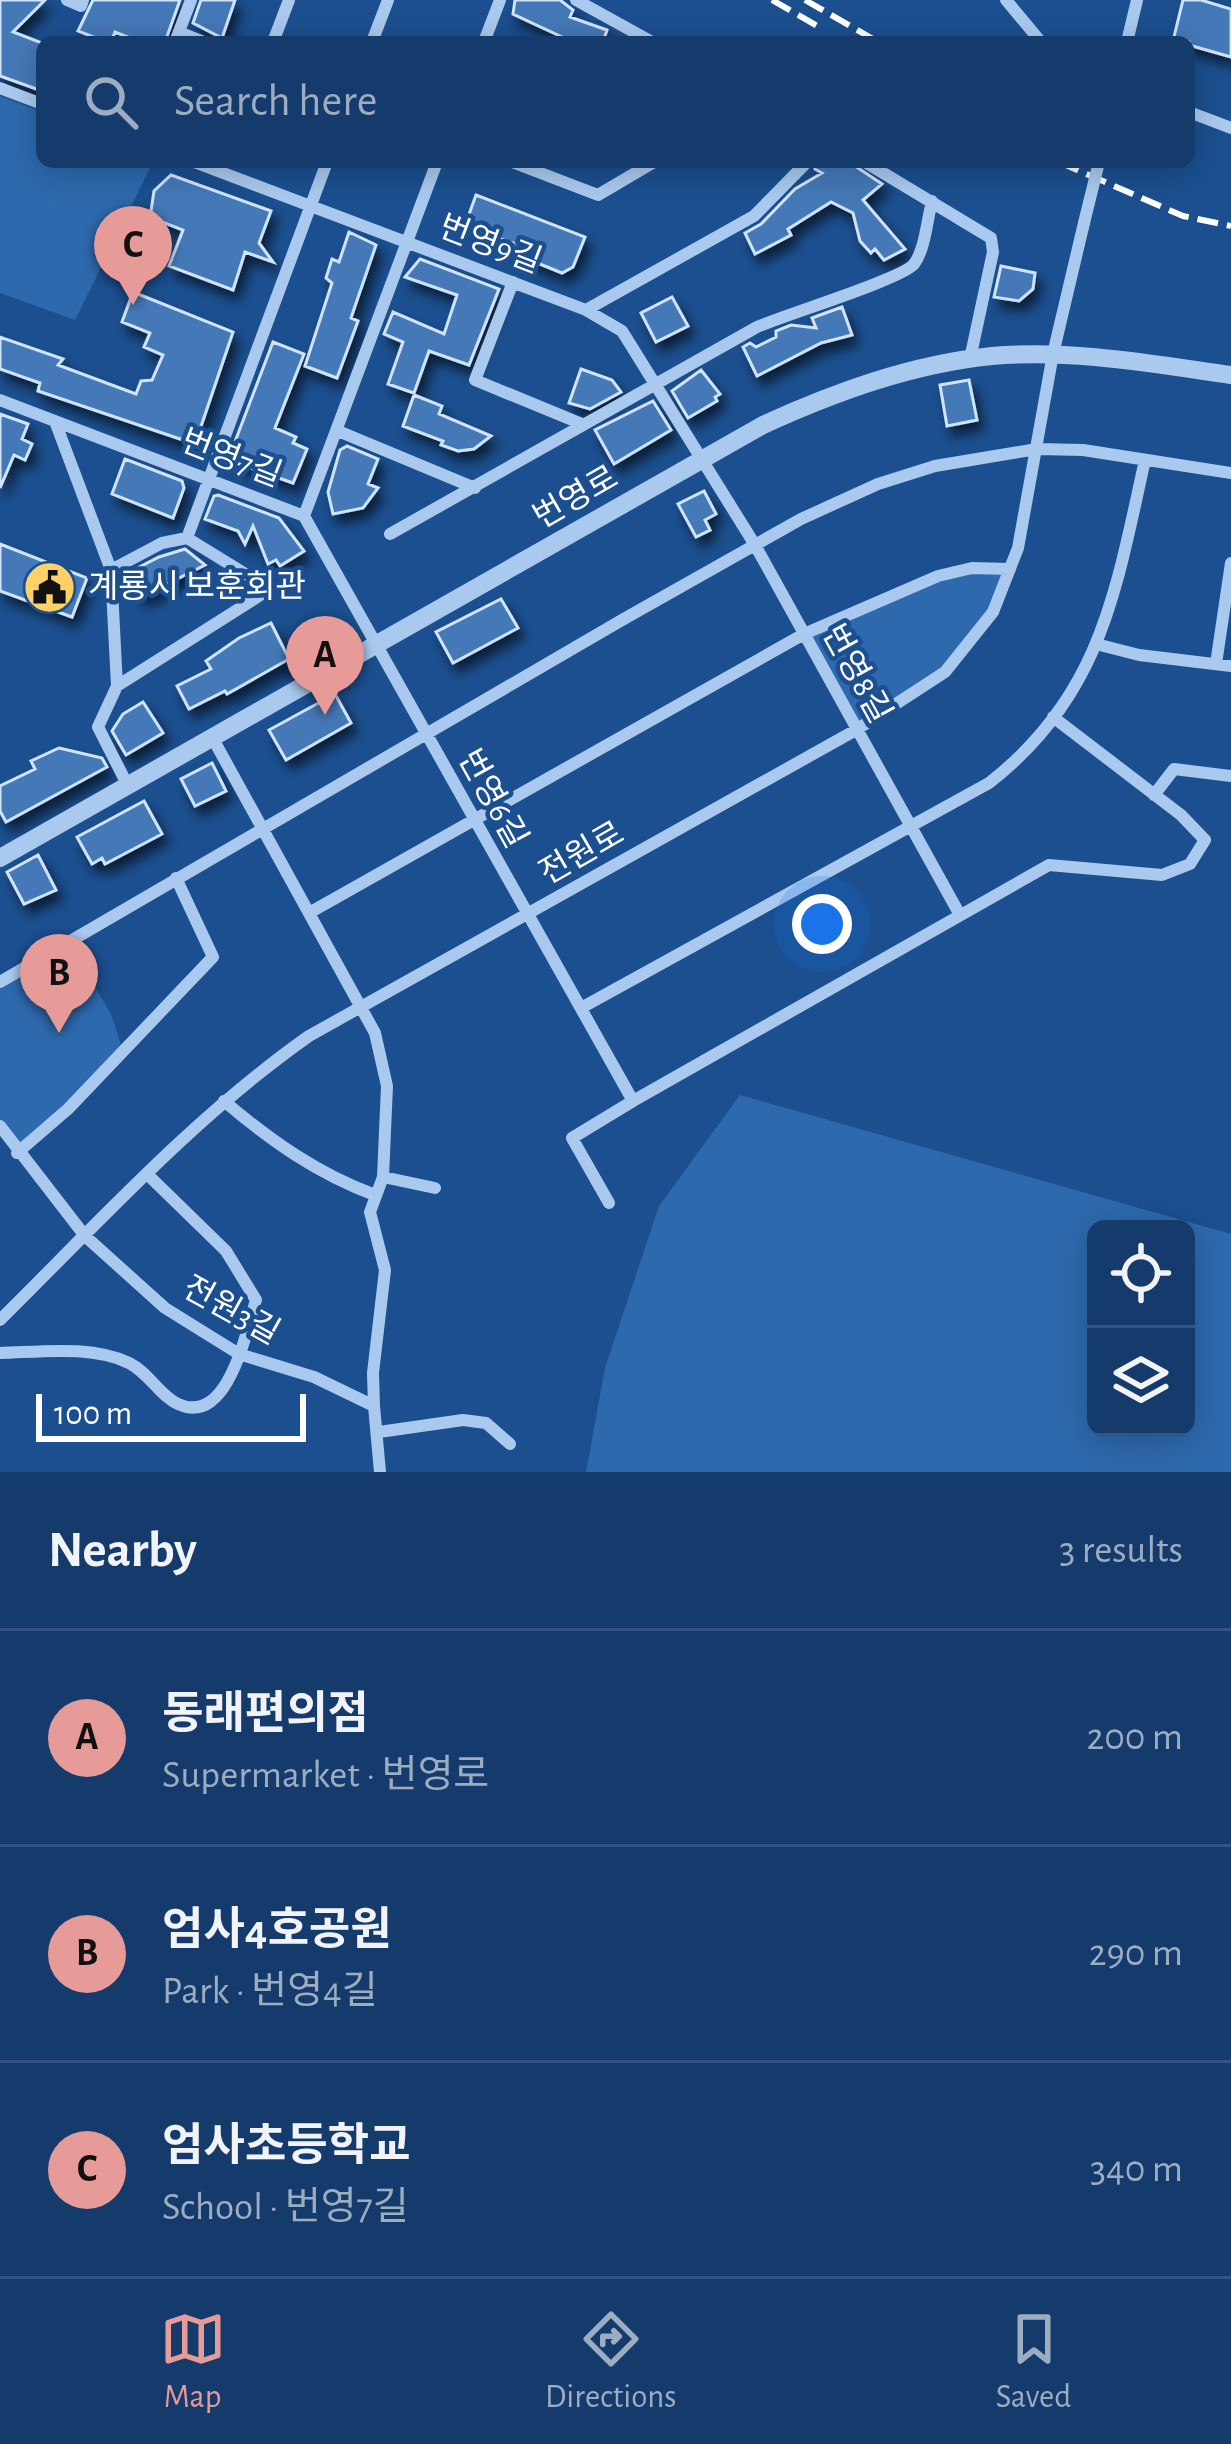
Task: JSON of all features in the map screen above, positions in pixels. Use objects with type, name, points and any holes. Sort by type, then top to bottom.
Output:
[{"type":"street","points":[[67,0],[81,6],[83,0]]},
{"type":"street","points":[[177,36],[191,0]]},
{"type":"street","points":[[275,36],[289,0]]},
{"type":"street","points":[[374,36],[388,0]]},
{"type":"street","points":[[486,36],[500,0]]},
{"type":"street","points":[[576,0],[629,36]]},
{"type":"street","points":[[1006,0],[1037,36]]},
{"type":"street","points":[[1128,36],[1137,0]]},
{"type":"street","points":[[0,88],[36,102]]},
{"type":"street","points":[[1195,114],[1231,128]]},
{"type":"street","name":"번영9길","points":[[209,168],[586,310],[622,331],[703,460]]},
{"type":"street","points":[[188,538],[325,168]]},
{"type":"street","points":[[304,516],[435,168]]},
{"type":"street","points":[[527,168],[598,195],[644,168]]},
{"type":"street","points":[[555,179],[561,168]]},
{"type":"street","points":[[586,310],[754,215],[801,168]]},
{"type":"street","points":[[876,168],[991,238],[993,252],[970,359]]},
{"type":"street","name":"전원로","points":[[0,1320],[224,1101],[308,1036],[856,730],[945,672],[992,612],[1018,548],[1053,354],[1098,168]]},
{"type":"street","points":[[390,534],[757,327],[903,275],[917,261],[932,202]]},
{"type":"street","points":[[514,282],[475,380],[582,424]]},
{"type":"street","name":"번영로","points":[[0,858],[763,425],[816,401],[871,382],[970,359],[1053,354],[1231,375]]},
{"type":"street","name":"번영7길","points":[[0,400],[304,516],[377,646]]},
{"type":"street","points":[[56,424],[111,570],[117,686],[98,727],[127,784]]},
{"type":"street","points":[[338,431],[476,488]]},
{"type":"street","points":[[0,982],[801,519],[891,480],[935,466],[1037,448],[1231,473]]},
{"type":"street","name":"번영8길","points":[[703,460],[960,915]]},
{"type":"street","points":[[581,1008],[989,783],[1024,752],[1072,692],[1112,606],[1144,460]]},
{"type":"street","points":[[111,570],[162,543],[188,538],[253,578],[259,596],[117,686]]},
{"type":"street","points":[[1096,644],[1139,656],[1224,665],[1231,563]]},
{"type":"street","points":[[309,913],[804,634],[938,576],[972,568],[1010,569]]},
{"type":"street","name":"번영6길","points":[[377,646],[633,1102]]},
{"type":"street","points":[[609,1203],[572,1138],[633,1102],[1049,865],[1162,875],[1190,864],[1205,840],[1053,717]]},
{"type":"street","points":[[212,736],[375,1033],[386,1072],[383,1177],[370,1212],[386,1270],[373,1373],[380,1472]]},
{"type":"street","points":[[1154,795],[1174,770],[1231,776]]},
{"type":"street","points":[[17,1153],[68,1109],[213,957],[176,878]]},
{"type":"street","points":[[224,1101],[272,1142],[341,1182],[375,1195]]},
{"type":"street","name":"전원3길","points":[[0,1126],[85,1236],[165,1308],[239,1354],[314,1377],[374,1406]]},
{"type":"street","points":[[0,1353],[73,1352],[130,1363],[175,1404],[190,1407],[206,1405],[223,1394],[256,1300],[226,1251],[147,1174]]},
{"type":"street","points":[[383,1177],[435,1188]]},
{"type":"street","points":[[379,1432],[463,1420],[486,1423],[510,1444]]},
{"type":"shaded area","points":[[0,96],[36,110],[36,168],[150,168],[75,320],[0,293]]},
{"type":"shaded area","points":[[1010,569],[992,612],[945,672],[856,730],[804,634],[938,576]]},
{"type":"shaded area","points":[[68,942],[111,1014],[123,1051],[17,1153],[0,1126],[0,984]]},
{"type":"shaded area","points":[[740,1095],[1182,1220],[1087,1220],[1087,1436],[1195,1436],[1195,1224],[1231,1234],[1231,1472],[586,1472],[605,1368],[659,1206]]},
{"type":"building","points":[[0,0],[45,0],[13,32],[36,41],[36,89],[0,76]]},
{"type":"building","points":[[93,0],[180,0],[167,36],[115,32],[113,36],[91,36],[78,31]]},
{"type":"building","points":[[201,0],[235,0],[223,36],[193,23]]},
{"type":"building","points":[[515,0],[560,0],[573,10],[570,17],[607,30],[605,36],[560,36],[513,14]]},
{"type":"building","points":[[1183,0],[1231,9],[1231,57],[1195,47],[1195,36],[1174,36]]},
{"type":"building","points":[[858,168],[882,184],[863,200],[905,249],[884,260],[875,249],[871,253],[860,241],[853,213],[831,202],[788,229],[791,235],[755,254],[745,233],[761,224],[795,189],[822,173],[815,169]]},
{"type":"building","points":[[171,175],[271,211],[259,243],[273,262],[245,252],[233,290],[169,266],[183,230],[157,220],[151,211],[154,191]]},
{"type":"building","points":[[476,195],[585,237],[573,267],[562,273],[510,252],[513,243],[476,231],[467,220]]},
{"type":"building","points":[[349,232],[376,245],[351,318],[358,321],[337,378],[305,366],[332,283],[326,278],[332,259],[339,262]]},
{"type":"building","points":[[420,259],[499,289],[469,365],[429,351],[414,393],[388,384],[403,342],[384,334],[393,312],[444,334],[457,295],[405,277]]},
{"type":"building","points":[[1001,266],[1035,273],[1033,289],[1019,301],[994,297]]},
{"type":"building","points":[[133,292],[233,332],[195,444],[38,391],[40,383],[0,369],[0,337],[63,359],[58,365],[136,394],[141,381],[152,380],[163,355],[144,347],[150,333],[122,322]]},
{"type":"building","points":[[672,297],[688,326],[656,342],[641,313]]},
{"type":"building","points":[[842,307],[852,335],[821,343],[757,376],[743,347],[750,343],[756,347],[791,325],[816,328],[812,318]]},
{"type":"building","points":[[273,342],[304,354],[275,428],[296,437],[293,443],[307,449],[293,483],[228,460]]},
{"type":"building","points":[[581,369],[612,380],[621,392],[590,409],[569,403]]},
{"type":"building","points":[[701,370],[720,394],[717,401],[688,418],[672,391]]},
{"type":"building","points":[[969,380],[977,420],[947,426],[940,385]]},
{"type":"building","points":[[414,395],[442,406],[439,414],[491,436],[474,449],[458,451],[403,426]]},
{"type":"building","points":[[653,401],[671,430],[614,464],[595,430]]},
{"type":"building","points":[[0,414],[28,424],[22,439],[32,444],[25,460],[14,455],[0,488]]},
{"type":"building","points":[[347,446],[378,459],[368,484],[378,488],[363,508],[333,514],[328,492],[340,450]]},
{"type":"building","points":[[125,459],[182,481],[173,518],[112,494]]},
{"type":"building","points":[[704,491],[716,514],[705,520],[710,530],[696,537],[678,504]]},
{"type":"building","points":[[218,495],[279,518],[304,551],[280,566],[276,560],[268,564],[253,526],[245,544],[238,531],[205,519]]},
{"type":"building","name":"계룡시 보훈회관","points":[[0,544],[87,578],[72,617],[0,591]]},
{"type":"building","points":[[185,549],[205,565],[141,597],[128,573]]},
{"type":"building","points":[[501,599],[518,628],[453,663],[436,632]]},
{"type":"building","points":[[271,623],[289,659],[189,709],[177,686],[211,669],[206,661],[239,638]]},
{"type":"building","points":[[335,694],[351,723],[286,760],[269,730]]},
{"type":"building","points":[[143,702],[163,733],[126,755],[112,731],[123,714]]},
{"type":"building","points":[[59,748],[102,758],[107,767],[6,822],[0,811],[0,786],[35,769],[31,761]]},
{"type":"building","points":[[212,763],[226,791],[195,806],[181,779]]},
{"type":"building","points":[[144,801],[162,834],[105,864],[102,858],[92,864],[77,837]]},
{"type":"building","points":[[38,855],[56,890],[24,904],[7,872]]},
{"type":"railway","points":[[772,0],[819,27]]},
{"type":"railway","points":[[805,0],[868,36]]},
{"type":"railway","points":[[1073,168],[1183,216],[1231,226]]},
{"type":"place","name":"엄사초등학교","points":[[133,305]]},
{"type":"place","name":"계룡시 보훈회관","points":[[49,587]]},
{"type":"place","name":"동래편의점","points":[[325,715]]},
{"type":"place","name":"엄사4호공원","points":[[59,1033]]}]
